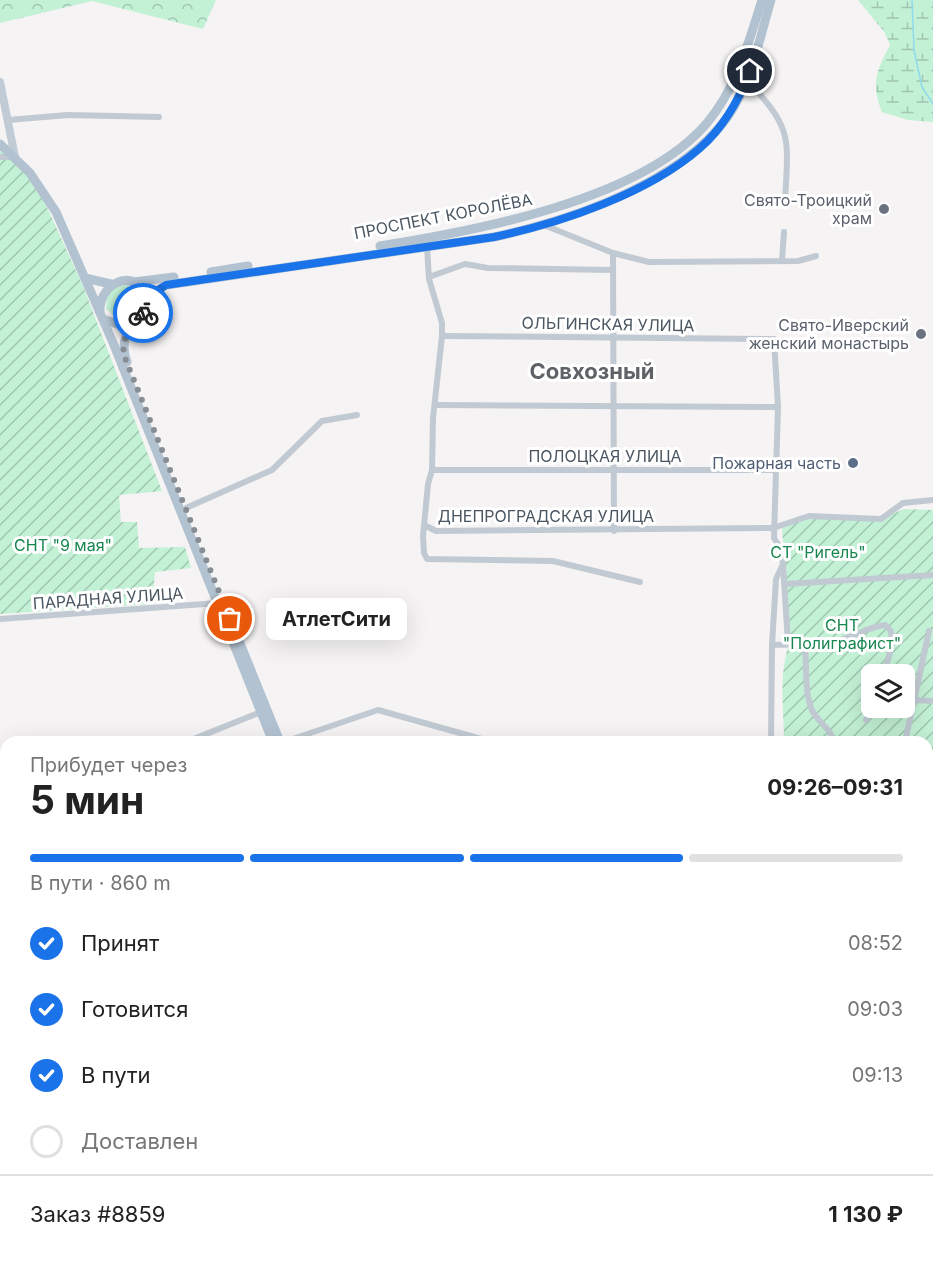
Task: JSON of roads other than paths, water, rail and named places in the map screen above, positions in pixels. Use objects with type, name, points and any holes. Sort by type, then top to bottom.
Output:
[{"type":"main road","name":"ПРОСПЕКТ КОРОЛЁВА","points":[[134,282],[381,246],[480,227],[537,213],[624,182],[686,143],[709,120],[737,77],[762,0]]},
{"type":"main road","name":"ПРОСПЕКТ КОРОЛЁВА","points":[[147,304],[155,292],[166,285],[494,237],[543,224],[627,193],[665,172],[699,149],[727,118],[747,80],[771,0]]},
{"type":"main road","points":[[0,144],[30,173],[56,212],[102,316],[271,736]]},
{"type":"main road","points":[[85,278],[111,285]]},
{"type":"main road","points":[[102,316],[102,295],[111,285],[127,280],[134,282],[145,291],[147,304],[145,311],[133,323],[123,341],[123,353],[280,736]]},
{"type":"main road","points":[[102,316],[120,325],[133,323]]},
{"type":"street","points":[[747,80],[769,103],[784,128],[787,147],[785,203]]},
{"type":"street","points":[[0,82],[15,157],[0,157]]},
{"type":"street","points":[[8,120],[68,115],[159,117]]},
{"type":"street","points":[[543,224],[613,253],[649,262],[782,261],[805,260],[816,256]]},
{"type":"street","points":[[782,261],[784,232]]},
{"type":"street","points":[[426,526],[428,484],[432,470],[433,418],[442,336],[442,322],[429,277],[427,246]]},
{"type":"street","points":[[613,253],[614,531]]},
{"type":"street","points":[[429,277],[465,264],[488,268],[613,270]]},
{"type":"street","name":"ОЛЬГИНСКАЯ УЛИЦА","points":[[442,336],[774,339],[778,407]]},
{"type":"street","points":[[436,405],[778,407],[774,538],[781,549],[788,643]]},
{"type":"street","points":[[186,508],[272,470],[322,421],[357,415]]},
{"type":"street","name":"ПОЛОЦКАЯ УЛИЦА","points":[[432,470],[777,470]]},
{"type":"street","name":"ДНЕПРОГРАДСКАЯ УЛИЦА","points":[[640,582],[553,561],[427,559],[424,553],[426,526],[436,531],[774,528],[809,516],[881,519],[903,503],[933,500]]},
{"type":"street","points":[[771,736],[772,645],[776,579],[783,564]]},
{"type":"street","points":[[785,584],[933,575]]},
{"type":"street","name":"ПАРАДНАЯ УЛИЦА","points":[[0,619],[218,603]]},
{"type":"street","points":[[772,645],[788,643],[806,646],[838,641],[871,626],[885,625],[891,631],[892,644],[887,664]]},
{"type":"street","points":[[915,695],[929,631]]},
{"type":"street","points":[[806,646],[810,705],[814,714],[832,736]]},
{"type":"street","points":[[915,700],[933,700]]},
{"type":"street","points":[[300,736],[378,710],[471,736]]},
{"type":"street","points":[[201,736],[261,712]]},
{"type":"street","points":[[906,736],[910,718]]},
{"type":"waterway","points":[[912,0],[914,50],[922,87],[933,104]]},
{"type":"place","name":"Свято-Троицкий храм","points":[[884,209]]},
{"type":"place","name":"Свято-Иверский женский монастырь","points":[[921,334]]},
{"type":"place","name":"Пожарная часть","points":[[853,463]]},
{"type":"place","name":"АтлетСити","points":[[230,619]]},
{"type":"district","name":"Совхозный","points":[[592,371]]},
{"type":"park label","name":"СНТ \"9 мая\"","points":[[63,545]]},
{"type":"park label","name":"СТ \"Ригель\"","points":[[818,552]]},
{"type":"park label","name":"СНТ \"Полиграфист\"","points":[[842,634]]}]
